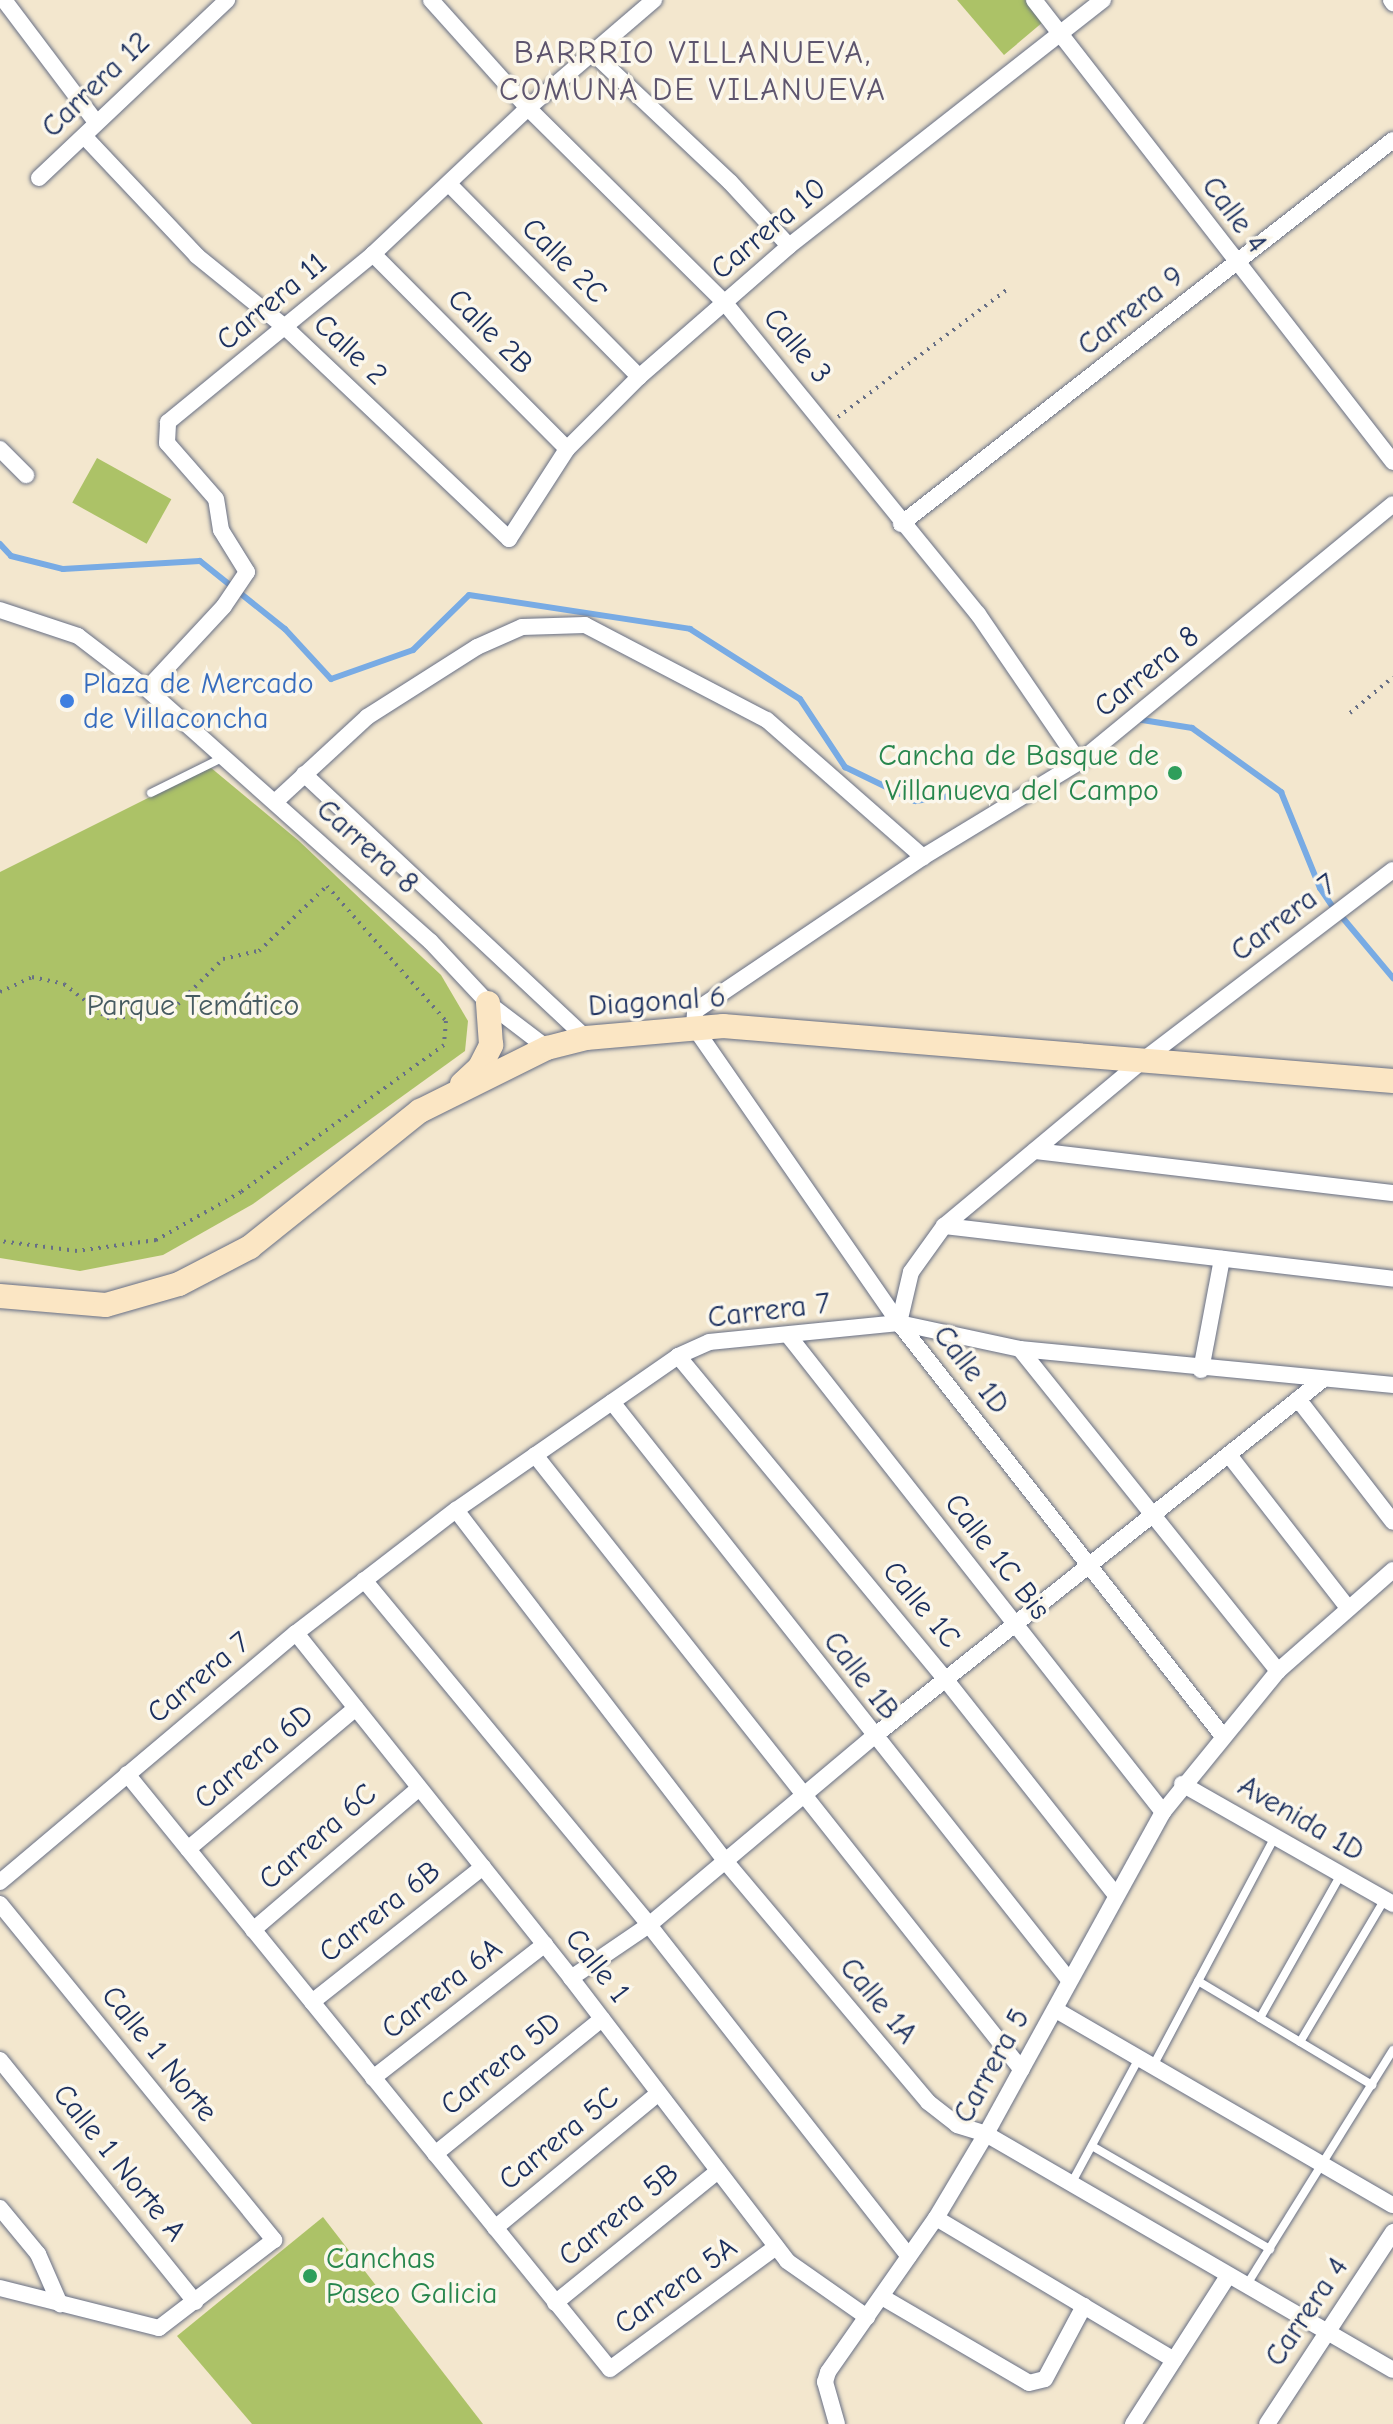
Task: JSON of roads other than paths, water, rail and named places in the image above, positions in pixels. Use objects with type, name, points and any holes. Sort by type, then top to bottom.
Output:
[{"type":"street","name":"Carrera 12","points":[[39,178],[227,0]]},
{"type":"street","name":"Calle 3","points":[[431,0],[528,108],[725,303],[827,426],[901,524],[978,614],[1079,762]]},
{"type":"street","name":"Carrera 11","points":[[147,689],[224,606],[247,572],[221,530],[216,499],[167,443],[164,432],[168,422],[373,254],[528,108],[654,0]]},
{"type":"street","name":"Calle 4","points":[[1034,0],[1236,265],[1393,462]]},
{"type":"street","name":"Carrera 10","points":[[509,539],[567,449],[639,377],[789,246],[1103,0]]},
{"type":"street","points":[[4,2],[96,122]]},
{"type":"street","points":[[593,53],[730,182],[789,246]]},
{"type":"street","name":"Calle 2","points":[[84,136],[197,256],[286,328],[509,539]]},
{"type":"street","name":"Carrera 9","points":[[901,524],[1393,140]]},
{"type":"street","name":"Calle 2C","points":[[449,184],[639,377]]},
{"type":"street","name":"Calle 2B","points":[[373,254],[567,449]]},
{"type":"street","points":[[0,449],[26,475]]},
{"type":"street","name":"Carrera 8","points":[[694,1027],[695,1011],[715,992],[923,857],[1079,762],[1143,714],[1393,504]]},
{"type":"street","name":"Carrera 8","points":[[0,610],[78,636],[147,689],[430,941],[488,1003],[547,1048]]},
{"type":"street","points":[[275,802],[367,717],[477,647],[522,627],[585,625],[767,720],[923,857]]},
{"type":"street","points":[[304,774],[586,1038]]},
{"type":"street","name":"Carrera 7","points":[[0,1882],[296,1633],[364,1580],[456,1510],[678,1356],[709,1342],[899,1323],[911,1272],[944,1226],[1142,1061],[1393,870]]},
{"type":"street","points":[[452,1095],[486,1057],[493,1034],[488,1003]]},
{"type":"street","name":"Diagonal 6","points":[[0,1296],[106,1305],[179,1284],[250,1247],[420,1111],[547,1048],[586,1038],[694,1027],[1393,1081]]},
{"type":"street","name":"Calle 1D","points":[[694,1027],[899,1323],[1222,1735]]},
{"type":"street","points":[[1035,1151],[1393,1193]]},
{"type":"street","points":[[944,1226],[1393,1279]]},
{"type":"street","points":[[1201,1370],[1222,1259]]},
{"type":"street","points":[[899,1323],[1020,1349],[1201,1370],[1393,1385]]},
{"type":"street","name":"Calle 1C Bis","points":[[788,1335],[1163,1812]]},
{"type":"street","points":[[1020,1349],[1278,1671]]},
{"type":"street","name":"Calle 1C","points":[[678,1356],[946,1680],[1115,1894]]},
{"type":"street","points":[[571,1978],[649,1925],[873,1737],[1321,1381]]},
{"type":"street","points":[[1298,1399],[1393,1522]]},
{"type":"street","name":"Calle 1B","points":[[612,1402],[873,1737],[1069,1980]]},
{"type":"street","points":[[535,1455],[1022,2070]]},
{"type":"street","points":[[1229,1455],[1348,1608]]},
{"type":"street","name":"Calle 1A","points":[[456,1510],[726,1862],[928,2102],[957,2125],[986,2134],[1393,2370]]},
{"type":"street","name":"Carrera 5","points":[[837,2424],[825,2382],[835,2363],[936,2218],[1056,2010],[1115,1894],[1163,1812],[1182,1784],[1278,1671],[1393,1570]]},
{"type":"street","points":[[364,1580],[649,1925],[909,2256]]},
{"type":"street","name":"Calle 1","points":[[296,1633],[545,1944],[787,2261],[864,2321]]},
{"type":"street","name":"Carrera 6D","points":[[188,1849],[356,1708]]},
{"type":"street","points":[[127,1774],[555,2303]]},
{"type":"street","name":"Avenida 1D","points":[[1182,1784],[1389,1901]]},
{"type":"street","name":"Carrera 6C","points":[[253,1930],[419,1788]]},
{"type":"street","name":"Carrera 6B","points":[[312,2002],[483,1867]]},
{"type":"street","name":"Calle 1 Norte","points":[[0,1904],[274,2240],[195,2302]]},
{"type":"street","name":"Carrera 6A","points":[[373,2078],[545,1944]]},
{"type":"street","points":[[1056,2010],[1393,2205]]},
{"type":"street","name":"Carrera 5D","points":[[435,2154],[602,2019]]},
{"type":"street","name":"Calle 1 Norte A","points":[[0,2060],[195,2302]]},
{"type":"street","name":"Carrera 5C","points":[[495,2228],[659,2093]]},
{"type":"street","name":"Carrera 5B","points":[[555,2303],[718,2171]]},
{"type":"street","points":[[0,2208],[38,2254],[60,2304]]},
{"type":"street","points":[[936,2218],[1174,2360]]},
{"type":"street","name":"Carrera 4","points":[[1267,2424],[1329,2334],[1393,2232]]},
{"type":"street","name":"Carrera 5A","points":[[555,2303],[610,2369],[776,2247]]},
{"type":"street","points":[[1133,2424],[1228,2276]]},
{"type":"street","points":[[0,2288],[159,2328],[195,2302]]},
{"type":"street","points":[[882,2297],[1029,2383],[1045,2379],[1084,2306]]},
{"type":"lane","points":[[151,793],[224,757]]},
{"type":"lane","points":[[1071,2184],[1198,1981],[1275,1837]]},
{"type":"lane","points":[[1260,2018],[1341,1874]]},
{"type":"lane","points":[[1300,2042],[1389,1901]]},
{"type":"lane","points":[[1198,1981],[1372,2085]]},
{"type":"lane","points":[[1246,2286],[1325,2165],[1393,2050]]},
{"type":"lane","points":[[1092,2146],[1270,2249]]},
{"type":"waterway","points":[[0,544],[11,556],[63,569],[200,561],[285,629],[331,679],[413,650],[469,595],[690,629],[800,699],[845,767],[915,801],[992,790]]},
{"type":"waterway","points":[[1136,719],[1192,728],[1281,792],[1320,888],[1333,907]]},
{"type":"waterway","points":[[1342,917],[1393,978]]},
{"type":"place","name":"Plaza de Mercado de Villaconcha","points":[[67,701]]},
{"type":"place","name":"Cancha de Basque de Villanueva del Campo","points":[[1175,773]]},
{"type":"place","name":"Canchas Paseo Galicia","points":[[310,2276]]},
{"type":"district","name":"BARRRIO VILLANUEVA, COMUNA DE VILANUEVA","points":[[693,72]]},
{"type":"park label","name":"Parque Temático","points":[[193,1006]]}]
